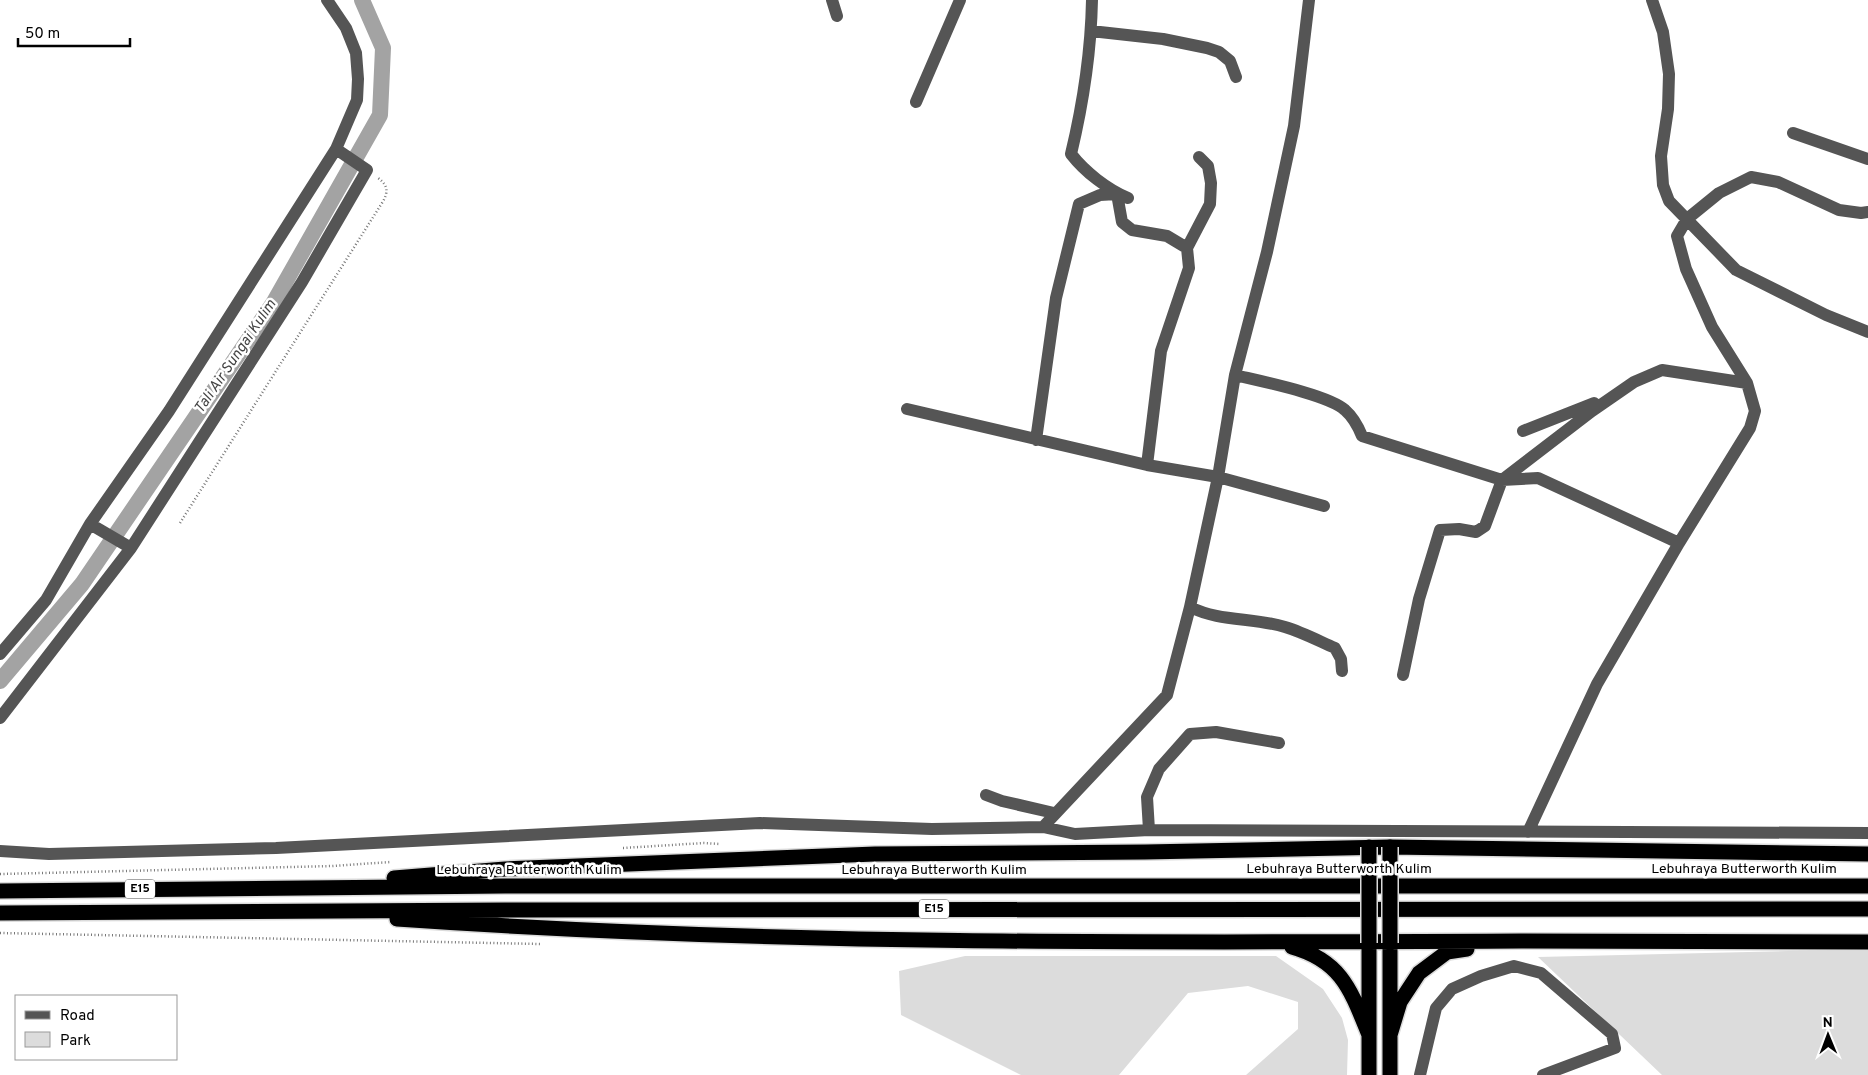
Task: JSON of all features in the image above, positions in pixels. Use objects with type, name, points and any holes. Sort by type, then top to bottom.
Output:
[{"type":"highway","points":[[1369,847],[1369,1075]]},
{"type":"highway","points":[[280,888],[505,869],[875,854],[1154,852],[1369,847],[1868,854]]},
{"type":"highway","points":[[1390,847],[1390,1075]]},
{"type":"highway","name":"Lebuhraya Butterworth Kulim","points":[[0,891],[524,886],[1868,886]]},
{"type":"highway","name":"E15","points":[[0,913],[534,910],[1868,909]]},
{"type":"highway","points":[[280,912],[505,927],[875,940],[1276,943],[1520,941],[1868,942]]},
{"type":"highway","points":[[1390,1035],[1400,1002],[1419,973],[1447,952],[1520,941]]},
{"type":"highway","points":[[1276,943],[1309,952],[1337,972],[1351,991],[1369,1035]]},
{"type":"street","points":[[0,654],[46,600],[93,525],[340,152],[357,100],[358,71],[356,53],[346,28],[327,0]]},
{"type":"street","points":[[832,0],[836,16]]},
{"type":"street","points":[[916,102],[960,0]]},
{"type":"street","points":[[1092,0],[1092,31],[1077,128],[1071,154],[1080,166],[1123,196]]},
{"type":"street","points":[[1043,826],[1167,695],[1190,607],[1218,477],[1235,375],[1261,276],[1294,126],[1310,0]]},
{"type":"street","points":[[1652,0],[1663,32],[1669,74],[1668,109],[1661,156],[1662,185],[1669,201],[1688,218],[1736,270],[1826,315],[1868,332]]},
{"type":"street","points":[[1092,31],[1163,39],[1207,48],[1218,52],[1230,61],[1236,77]]},
{"type":"street","points":[[1793,133],[1868,159]]},
{"type":"street","points":[[0,718],[128,546],[302,282],[364,169],[340,152]]},
{"type":"street","points":[[1147,465],[1161,351],[1189,268],[1187,248],[1210,204],[1211,183],[1208,166],[1199,157]]},
{"type":"street","points":[[1528,832],[1597,684],[1679,543],[1750,428],[1755,411],[1747,383],[1712,327],[1686,269],[1677,236],[1688,218],[1718,193],[1751,177],[1778,182],[1839,210],[1868,212]]},
{"type":"street","points":[[1036,440],[1056,298],[1078,204],[1100,196],[1123,196]]},
{"type":"street","points":[[1123,196],[1122,222],[1132,230],[1167,236],[1187,248]]},
{"type":"street","points":[[1404,675],[1419,599],[1440,530],[1458,529],[1476,532],[1485,526],[1502,480],[1634,382],[1662,370],[1747,383]]},
{"type":"street","points":[[1235,375],[1326,399],[1344,409],[1357,423],[1362,436],[1502,480],[1538,478],[1679,543]]},
{"type":"street","points":[[1523,431],[1613,396]]},
{"type":"street","points":[[907,409],[1147,465],[1218,477],[1324,506]]},
{"type":"street","points":[[93,525],[128,546]]},
{"type":"street","points":[[1190,607],[1205,615],[1285,627],[1335,648],[1341,659],[1342,671]]},
{"type":"street","points":[[1149,830],[1147,797],[1159,769],[1190,734],[1216,732],[1279,742]]},
{"type":"street","points":[[986,795],[1002,801],[1054,813]]},
{"type":"street","points":[[0,851],[49,854],[276,848],[760,822],[932,829],[1043,826],[1075,834],[1149,830],[1868,833]]},
{"type":"street","points":[[1420,1075],[1436,1008],[1452,989],[1481,976],[1514,966],[1541,973],[1612,1034],[1615,1048],[1543,1075]]},
{"type":"path","points":[[180,523],[387,195],[385,182],[364,169]]},
{"type":"path","points":[[616,848],[704,843],[728,845]]},
{"type":"path","points":[[0,874],[332,866],[400,862]]},
{"type":"path","points":[[0,932],[542,944]]},
{"type":"green space","points":[[1868,949],[1868,1075],[1662,1075],[1538,957]]},
{"type":"green space","points":[[965,956],[1276,956],[1323,989],[1342,1018],[1348,1040],[1347,1075],[1246,1075],[1298,1029],[1298,1002],[1248,986],[1188,993],[1119,1075],[1021,1075],[901,1015],[899,971]]},
{"type":"waterway","name":"Tali Air Sungai Kulim","points":[[0,681],[82,584],[274,302],[380,115],[383,48],[362,0]]}]
